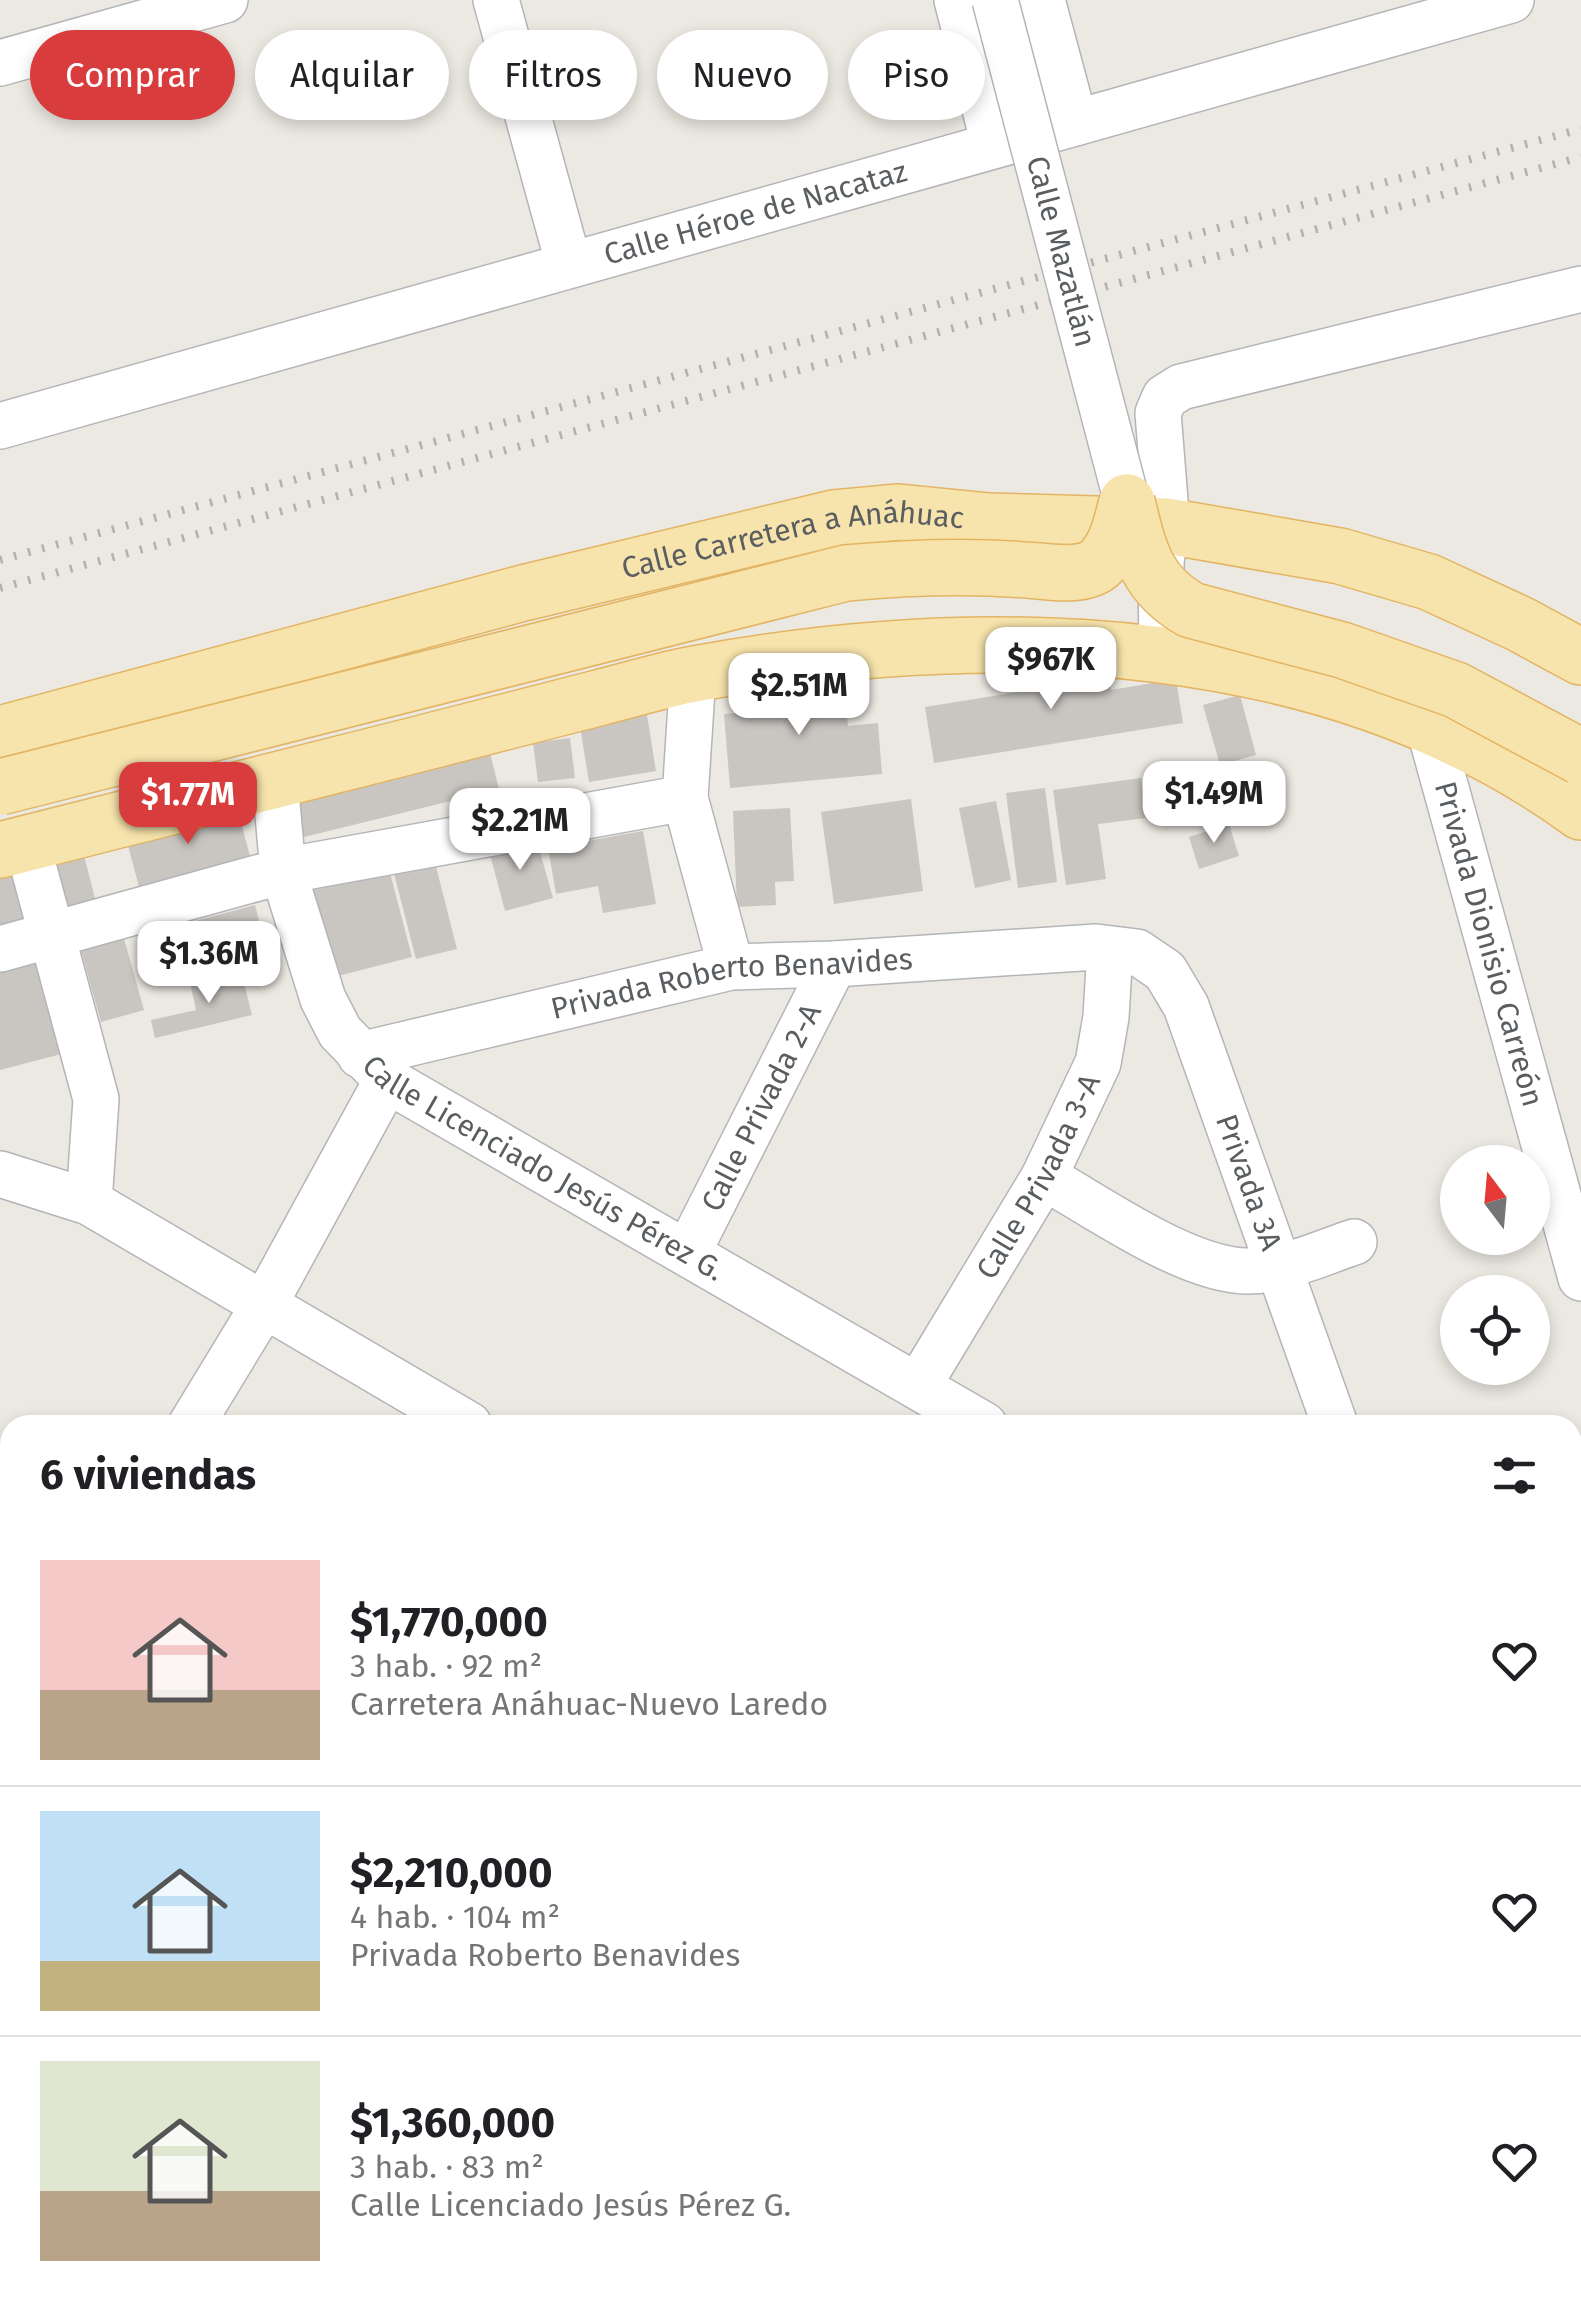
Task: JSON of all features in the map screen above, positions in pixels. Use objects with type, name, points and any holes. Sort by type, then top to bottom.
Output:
[{"type":"main road","name":"Calle Carretera a Anáhuac","points":[[0,734],[523,593],[834,518],[899,512],[990,521],[1147,514],[1340,556],[1429,582],[1581,657]]},
{"type":"main road","points":[[1147,514],[1170,558],[1190,577],[1215,591],[1340,624],[1431,655],[1514,689],[1581,727]]},
{"type":"main road","points":[[1147,514],[1142,562],[1170,598],[1191,610],[1342,650],[1456,690],[1581,757]]},
{"type":"main road","points":[[0,787],[846,573],[975,566],[1065,574],[1097,566],[1147,514]]},
{"type":"main road","points":[[13,846],[693,674],[872,650],[987,646],[1060,646],[1162,657],[1306,684],[1430,727],[1523,771],[1581,812]]},
{"type":"street","points":[[0,63],[225,0]]},
{"type":"street","points":[[496,0],[568,264]]},
{"type":"street","name":"Calle Mazatlán","points":[[956,0],[994,144]]},
{"type":"street","name":"Calle Mazatlán","points":[[995,0],[1147,514]]},
{"type":"street","name":"Calle Mazatlán","points":[[1042,0],[1075,123]]},
{"type":"street","name":"Calle Héroe de Nacataz","points":[[0,425],[1511,0]]},
{"type":"street","points":[[1162,657],[1161,560],[1147,514],[1158,412],[1166,396],[1181,387],[1581,288]]},
{"type":"street","points":[[693,674],[684,798],[731,967]]},
{"type":"street","name":"Privada Dionisio Carreón","points":[[1430,727],[1581,1278]]},
{"type":"street","name":"Calle Licenciado Jesús Pérez G.","points":[[274,780],[284,871],[323,998],[340,1032],[374,1068],[967,1415]]},
{"type":"street","points":[[0,949],[284,871],[684,798]]},
{"type":"street","points":[[13,846],[53,935],[96,1100],[89,1202]]},
{"type":"street","name":"Privada Roberto Benavides","points":[[374,1068],[731,967],[1110,949]]},
{"type":"street","name":"Calle Privada 3-A","points":[[918,1386],[1044,1177],[1098,1063],[1106,1017],[1110,949]]},
{"type":"street","name":"Privada 3A","points":[[1044,1177],[1203,1263],[1248,1271],[1278,1266],[1186,1006],[1164,972],[1137,952],[1110,949]]},
{"type":"street","name":"Calle Privada 2-A","points":[[688,1252],[834,964]]},
{"type":"street","points":[[197,1415],[264,1305],[374,1068]]},
{"type":"street","points":[[0,1174],[89,1202],[453,1415]]},
{"type":"street","points":[[1331,1415],[1278,1266],[1354,1242]]},
{"type":"building","points":[[1106,656],[1111,690],[1176,679],[1183,723],[934,763],[925,707],[1024,691],[1021,670]]},
{"type":"building","points":[[844,683],[848,726],[878,723],[882,774],[730,788],[724,714],[749,712],[747,691]]},
{"type":"building","points":[[1240,695],[1256,755],[1220,765],[1203,705]]},
{"type":"building","points":[[647,715],[656,771],[589,782],[580,726]]},
{"type":"building","points":[[486,737],[505,813],[470,822],[463,798],[292,840],[279,789]]},
{"type":"building","points":[[570,738],[575,778],[538,782],[533,743]]},
{"type":"building","points":[[1141,778],[1146,818],[1098,824],[1106,879],[1066,885],[1053,790]]},
{"type":"building","points":[[1045,788],[1057,882],[1018,888],[1006,793]]},
{"type":"building","points":[[911,799],[923,891],[834,904],[821,812]]},
{"type":"building","points":[[996,801],[1011,880],[975,888],[959,808]]},
{"type":"building","points":[[237,808],[250,856],[139,887],[126,838]]},
{"type":"building","points":[[790,808],[794,881],[775,882],[776,905],[737,907],[733,811]]},
{"type":"building","points":[[1229,824],[1239,856],[1199,869],[1189,837]]},
{"type":"building","points":[[643,831],[656,904],[603,913],[598,886],[556,894],[548,848]]},
{"type":"building","points":[[535,834],[553,898],[505,911],[488,847]]},
{"type":"building","points":[[82,848],[97,906],[69,913],[54,854]]},
{"type":"building","points":[[432,851],[457,949],[416,959],[391,862]]},
{"type":"building","points":[[14,867],[27,919],[0,926],[0,871]]},
{"type":"building","points":[[389,869],[412,957],[326,979],[303,891]]},
{"type":"building","points":[[255,905],[266,948],[184,969],[172,927]]},
{"type":"building","points":[[123,935],[144,1010],[101,1022],[80,947]]},
{"type":"building","points":[[44,957],[69,1052],[0,1070],[0,968]]},
{"type":"building","points":[[241,971],[252,1015],[155,1038],[151,1020],[196,1010],[190,983]]},
{"type":"railway","points":[[0,560],[1581,129]]},
{"type":"railway","points":[[0,588],[1581,157]]}]
